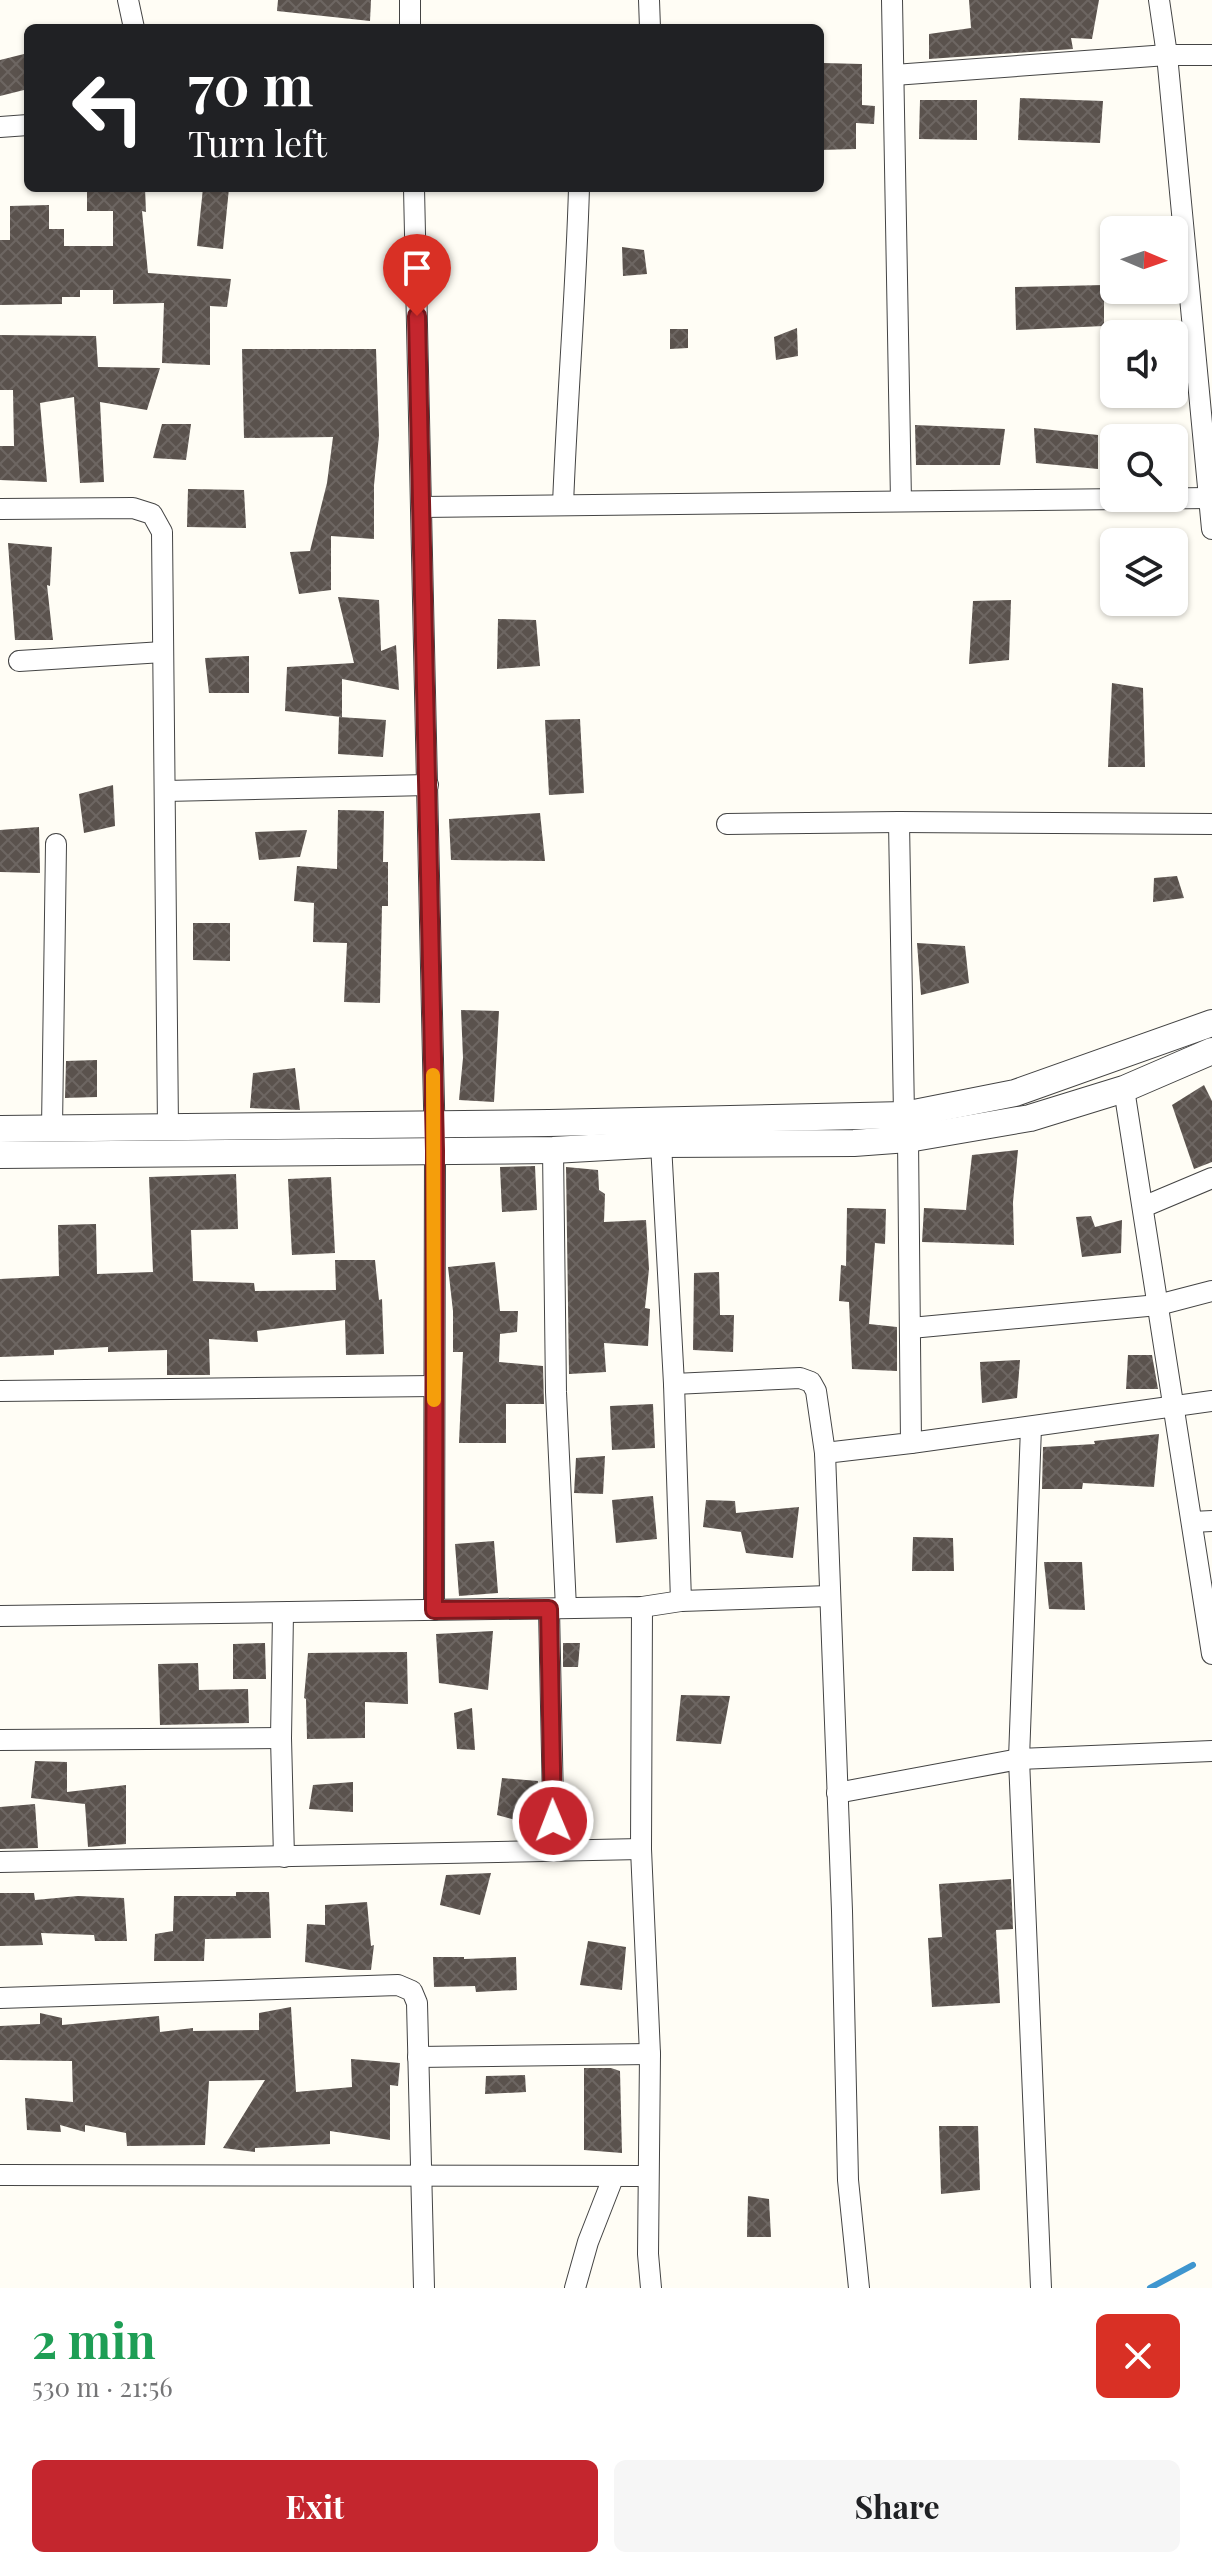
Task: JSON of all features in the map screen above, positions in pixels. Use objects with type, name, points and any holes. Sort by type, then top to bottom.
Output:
[{"type":"street","points":[[128,0],[133,24]]},
{"type":"street","points":[[410,0],[410,24]]},
{"type":"street","points":[[649,0],[650,24]]},
{"type":"street","points":[[892,0],[901,501]]},
{"type":"street","points":[[1159,0],[1208,432],[1212,529]]},
{"type":"street","points":[[894,75],[1167,55],[1212,55]]},
{"type":"street","points":[[0,127],[24,125]]},
{"type":"street","points":[[414,192],[435,1151],[434,1610]]},
{"type":"street","points":[[563,505],[576,306],[579,192]]},
{"type":"street","points":[[421,507],[1209,498]]},
{"type":"street","points":[[0,509],[133,508],[152,514],[162,532],[168,1127]]},
{"type":"street","points":[[19,661],[163,652]]},
{"type":"street","points":[[165,791],[428,785]]},
{"type":"street","points":[[899,822],[911,1443]]},
{"type":"street","points":[[727,824],[1212,824]]},
{"type":"street","points":[[52,1128],[56,844]]},
{"type":"street","points":[[0,1155],[553,1150],[661,1144],[854,1143],[1015,1093],[1212,1023]]},
{"type":"street","points":[[0,1129],[434,1123],[906,1127],[1030,1118],[1124,1089],[1212,1051]]},
{"type":"street","points":[[1124,1089],[1174,1407],[1202,1522],[1212,1654]]},
{"type":"street","points":[[661,1144],[674,1384],[681,1601]]},
{"type":"street","points":[[553,1150],[557,1608],[554,1851]]},
{"type":"street","points":[[1143,1207],[1212,1178]]},
{"type":"street","points":[[911,1328],[1158,1305],[1212,1291]]},
{"type":"street","points":[[674,1384],[800,1378],[811,1382],[816,1391],[825,1453],[848,2180],[859,2288]]},
{"type":"street","points":[[0,1391],[434,1386]]},
{"type":"street","points":[[825,1453],[1212,1401]]},
{"type":"street","points":[[1031,1427],[1019,1759],[1041,2288]]},
{"type":"street","points":[[0,1616],[642,1607],[681,1601],[829,1596]]},
{"type":"street","points":[[642,1607],[641,1849],[650,2054],[648,2254],[651,2288]]},
{"type":"street","points":[[283,1613],[281,1738],[284,1857]]},
{"type":"street","points":[[0,1740],[281,1738]]},
{"type":"street","points":[[837,1793],[1019,1759],[1212,1751]]},
{"type":"street","points":[[0,1862],[641,1849]]},
{"type":"street","points":[[0,1998],[398,1985],[412,1991],[417,2003],[424,2288]]},
{"type":"street","points":[[418,2057],[650,2054]]},
{"type":"street","points":[[0,2175],[648,2176]]},
{"type":"street","points":[[575,2288],[588,2242],[613,2178]]},
{"type":"building","points":[[278,0],[371,0],[370,21],[277,11]]},
{"type":"building","points":[[969,0],[1099,0],[1092,39],[1071,38],[1073,49],[929,59],[929,34],[971,28]]},
{"type":"building","points":[[24,54],[24,90],[0,96],[0,60]]},
{"type":"building","points":[[824,63],[862,64],[862,105],[875,106],[874,124],[856,123],[856,149],[824,150]]},
{"type":"building","points":[[1020,98],[1103,101],[1100,143],[1018,140]]},
{"type":"building","points":[[920,100],[977,100],[977,140],[919,139]]},
{"type":"building","points":[[87,192],[145,192],[146,212],[142,211],[148,273],[231,279],[227,307],[210,306],[210,365],[162,363],[164,303],[113,304],[113,290],[80,290],[80,297],[62,297],[62,304],[0,305],[0,240],[10,240],[10,206],[49,205],[49,229],[64,229],[64,246],[113,246],[113,211],[87,211]]},
{"type":"building","points":[[203,192],[229,192],[223,249],[197,246]]},
{"type":"building","points":[[622,247],[644,250],[647,274],[623,276]]},
{"type":"building","points":[[1100,285],[1104,320],[1100,320],[1100,326],[1016,330],[1015,287]]},
{"type":"building","points":[[797,328],[798,356],[776,360],[774,337]]},
{"type":"building","points":[[670,329],[688,329],[688,348],[670,349]]},
{"type":"building","points":[[0,335],[96,336],[98,367],[160,368],[147,410],[100,402],[104,482],[80,483],[74,397],[40,403],[47,482],[0,480],[0,446],[14,446],[13,390],[0,390]]},
{"type":"building","points":[[242,349],[376,349],[379,436],[374,485],[374,539],[331,536],[331,590],[299,594],[290,552],[310,551],[327,483],[333,437],[244,438]]},
{"type":"building","points":[[162,424],[191,424],[186,460],[153,458]]},
{"type":"building","points":[[915,425],[1005,429],[1000,465],[916,465]]},
{"type":"building","points":[[1034,428],[1098,435],[1098,469],[1036,463]]},
{"type":"building","points":[[188,489],[244,490],[246,528],[187,527]]},
{"type":"building","points":[[8,543],[52,547],[50,586],[47,585],[53,640],[15,640]]},
{"type":"building","points":[[338,597],[379,600],[381,651],[396,645],[399,690],[342,679],[342,717],[285,711],[287,667],[354,663]]},
{"type":"building","points":[[1011,600],[1009,660],[969,664],[973,601]]},
{"type":"building","points":[[498,619],[536,620],[540,666],[497,669]]},
{"type":"building","points":[[249,656],[249,693],[209,693],[205,658]]},
{"type":"building","points":[[1112,683],[1143,688],[1145,767],[1108,767]]},
{"type":"building","points":[[339,717],[386,720],[383,757],[338,754]]},
{"type":"building","points":[[580,719],[584,793],[549,795],[545,720]]},
{"type":"building","points":[[113,785],[115,826],[84,833],[79,794]]},
{"type":"building","points":[[338,810],[384,811],[383,862],[388,862],[388,906],[382,906],[380,1003],[344,1002],[347,943],[313,942],[314,903],[294,901],[297,866],[337,869]]},
{"type":"building","points":[[540,813],[545,861],[451,860],[449,819]]},
{"type":"building","points":[[39,827],[40,873],[0,872],[0,830]]},
{"type":"building","points":[[307,830],[300,857],[259,860],[255,832]]},
{"type":"building","points":[[1177,876],[1184,898],[1153,902],[1154,878]]},
{"type":"building","points":[[193,923],[230,923],[230,961],[193,960]]},
{"type":"building","points":[[917,943],[965,946],[969,983],[921,995]]},
{"type":"building","points":[[461,1010],[499,1011],[494,1102],[459,1100],[463,1058]]},
{"type":"building","points":[[97,1060],[97,1097],[65,1098],[66,1061]]},
{"type":"building","points":[[295,1068],[300,1110],[250,1108],[253,1073]]},
{"type":"building","points":[[1204,1085],[1212,1101],[1212,1162],[1194,1169],[1172,1105]]},
{"type":"building","points":[[1018,1150],[1013,1202],[1014,1245],[922,1242],[924,1208],[966,1210],[972,1155]]},
{"type":"building","points":[[535,1166],[537,1210],[502,1212],[500,1167]]},
{"type":"building","points":[[566,1167],[598,1170],[599,1190],[605,1194],[604,1222],[646,1220],[649,1269],[645,1308],[650,1309],[648,1346],[604,1343],[606,1372],[569,1374]]},
{"type":"building","points":[[236,1174],[238,1229],[191,1230],[193,1281],[254,1283],[255,1291],[336,1290],[335,1260],[375,1260],[379,1300],[382,1299],[384,1354],[346,1355],[345,1320],[257,1331],[258,1342],[209,1339],[210,1375],[167,1375],[167,1350],[108,1352],[108,1347],[54,1350],[54,1355],[0,1357],[0,1279],[59,1276],[58,1225],[96,1224],[97,1274],[153,1272],[149,1177]]},
{"type":"building","points":[[331,1177],[335,1253],[292,1255],[288,1179]]},
{"type":"building","points":[[847,1208],[886,1209],[885,1244],[875,1243],[869,1324],[897,1327],[897,1371],[852,1369],[849,1302],[839,1301],[841,1265],[846,1266]]},
{"type":"building","points":[[1091,1216],[1095,1227],[1122,1220],[1121,1253],[1082,1257],[1076,1217]]},
{"type":"building","points":[[495,1262],[500,1311],[518,1311],[517,1332],[500,1334],[499,1362],[543,1366],[544,1404],[506,1404],[506,1443],[459,1443],[463,1352],[453,1352],[453,1311],[448,1267]]},
{"type":"building","points":[[719,1272],[720,1315],[734,1315],[733,1352],[693,1350],[694,1273]]},
{"type":"building","points":[[1128,1355],[1152,1355],[1158,1389],[1126,1389]]},
{"type":"building","points":[[1020,1360],[1017,1398],[982,1403],[980,1362]]},
{"type":"building","points":[[653,1404],[655,1448],[612,1450],[610,1406]]},
{"type":"building","points":[[1159,1434],[1154,1487],[1083,1483],[1082,1489],[1042,1489],[1043,1447],[1095,1444],[1094,1441]]},
{"type":"building","points":[[605,1456],[603,1494],[574,1493],[576,1458]]},
{"type":"building","points":[[653,1496],[657,1539],[616,1543],[612,1500]]},
{"type":"building","points":[[706,1500],[735,1501],[736,1513],[799,1507],[793,1558],[746,1553],[741,1532],[703,1527]]},
{"type":"building","points":[[913,1537],[953,1538],[954,1571],[912,1571]]},
{"type":"building","points":[[494,1541],[498,1593],[459,1596],[455,1544]]},
{"type":"building","points":[[1044,1562],[1082,1562],[1085,1610],[1049,1609]]},
{"type":"building","points":[[493,1631],[488,1690],[439,1683],[436,1634]]},
{"type":"building","points":[[265,1643],[266,1679],[233,1679],[233,1644]]},
{"type":"building","points":[[563,1643],[580,1643],[578,1667],[563,1667]]},
{"type":"building","points":[[407,1652],[408,1704],[365,1702],[365,1738],[307,1739],[304,1698],[308,1653]]},
{"type":"building","points":[[198,1663],[199,1690],[248,1689],[249,1723],[160,1725],[158,1664]]},
{"type":"building","points":[[681,1695],[730,1696],[721,1744],[676,1741]]},
{"type":"building","points":[[472,1708],[475,1750],[457,1749],[454,1713]]},
{"type":"building","points":[[35,1761],[67,1762],[67,1792],[126,1785],[126,1844],[88,1847],[85,1804],[31,1798]]},
{"type":"building","points":[[502,1778],[538,1781],[535,1825],[497,1815]]},
{"type":"building","points":[[353,1782],[353,1812],[309,1809],[313,1785]]},
{"type":"building","points":[[35,1804],[38,1848],[0,1849],[0,1807]]},
{"type":"building","points":[[491,1873],[480,1915],[440,1905],[446,1875]]},
{"type":"building","points":[[1011,1879],[1013,1929],[996,1930],[1000,2003],[932,2007],[928,1938],[942,1937],[939,1884]]},
{"type":"building","points":[[236,1892],[269,1892],[271,1938],[205,1939],[204,1961],[154,1961],[155,1934],[173,1931],[174,1896],[236,1896]]},
{"type":"building","points":[[0,1893],[34,1893],[35,1900],[78,1896],[124,1898],[127,1941],[95,1941],[94,1935],[41,1933],[43,1945],[0,1946]]},
{"type":"building","points":[[367,1902],[371,1946],[374,1945],[371,1970],[350,1970],[305,1962],[307,1924],[325,1925],[325,1905]]},
{"type":"building","points":[[588,1941],[626,1947],[622,1990],[580,1985]]},
{"type":"building","points":[[433,1957],[516,1957],[517,1990],[476,1992],[475,1986],[434,1987]]},
{"type":"building","points":[[291,2007],[296,2092],[352,2087],[351,2059],[400,2063],[398,2086],[390,2085],[390,2140],[330,2131],[330,2144],[255,2148],[255,2152],[223,2148],[265,2080],[209,2081],[205,2145],[127,2146],[126,2133],[85,2125],[85,2132],[60,2125],[61,2132],[27,2130],[25,2098],[73,2102],[72,2061],[0,2060],[0,2026],[40,2024],[40,2013],[62,2018],[62,2025],[159,2016],[160,2032],[193,2028],[193,2031],[259,2030],[259,2013]]},
{"type":"building","points":[[584,2068],[620,2071],[622,2153],[584,2150]]},
{"type":"building","points":[[525,2075],[526,2092],[485,2094],[486,2076]]},
{"type":"building","points":[[939,2126],[978,2126],[980,2190],[941,2194]]},
{"type":"building","points":[[748,2196],[769,2199],[771,2237],[747,2237]]},
{"type":"waterway","points":[[1150,2288],[1193,2265]]},
{"type":"slow traffic","points":[[433,1075],[434,1400]]},
{"type":"route","points":[[417,316],[435,1151],[434,1610],[549,1609],[553,1821]]}]
